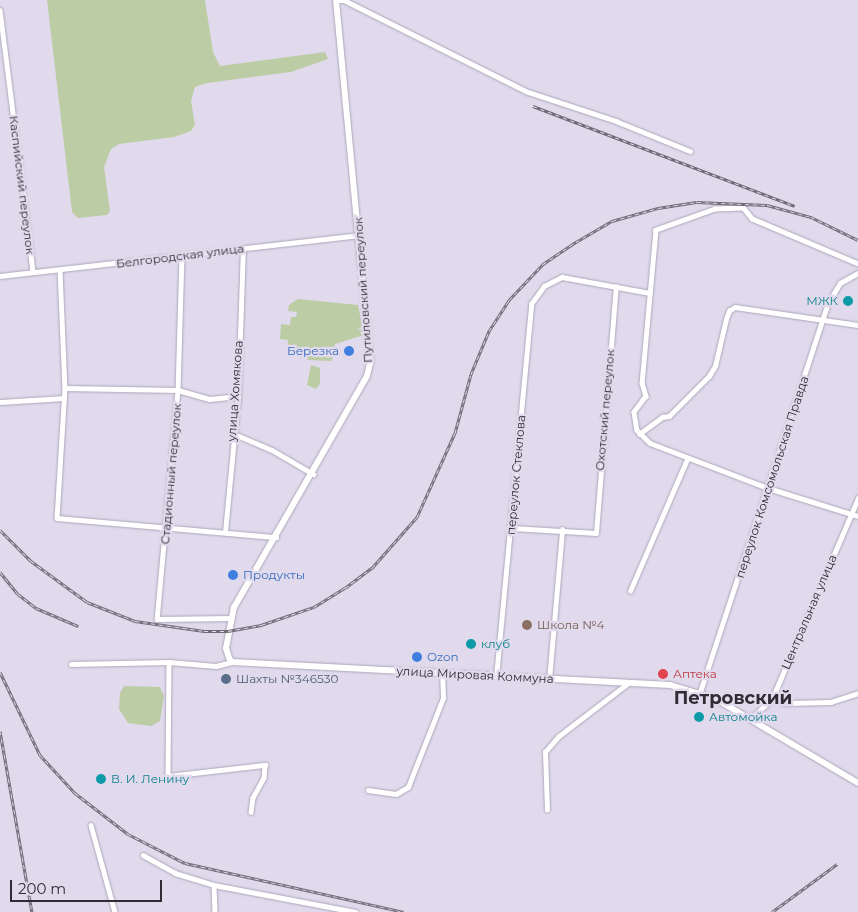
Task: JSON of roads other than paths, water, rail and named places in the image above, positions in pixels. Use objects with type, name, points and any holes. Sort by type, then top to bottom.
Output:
[{"type":"main road","name":"Путиловский переулок","points":[[232,662],[226,648],[231,618],[367,376],[370,363],[360,235],[336,1]]},
{"type":"main road","name":"улица Мировая Коммуна","points":[[232,662],[670,685],[700,692],[857,782]]},
{"type":"street","points":[[336,1],[346,1],[528,92],[616,121],[690,151]]},
{"type":"street","name":"Каспийский переулок","points":[[0,10],[33,272]]},
{"type":"street","points":[[858,264],[752,219],[742,208],[715,209],[665,225],[656,230],[642,383],[646,396],[634,412],[640,434],[650,443],[687,459],[768,488],[858,516]]},
{"type":"street","name":"Белгородская улица","points":[[0,276],[360,235]]},
{"type":"street","name":"улица Хомякова","points":[[225,532],[232,433],[238,396],[243,249]]},
{"type":"street","name":"Стадионный переулок","points":[[182,256],[178,390],[167,527],[157,619],[231,618]]},
{"type":"street","points":[[60,270],[64,398],[56,518],[277,537]]},
{"type":"street","name":"переулок Комсомольская Правда","points":[[700,692],[834,292],[850,275],[858,273]]},
{"type":"street","name":"переулок Стеклова","points":[[496,677],[503,581],[512,528],[531,304],[536,294],[552,280],[562,277],[616,287]]},
{"type":"street","points":[[616,287],[650,293]]},
{"type":"street","name":"Охотский переулок","points":[[562,530],[596,533],[616,287]]},
{"type":"street","points":[[640,434],[662,417],[669,416],[698,391],[715,366],[729,311],[740,307],[858,325]]},
{"type":"street","points":[[64,388],[178,390],[199,398],[238,396]]},
{"type":"street","points":[[0,402],[64,398]]},
{"type":"street","points":[[232,433],[272,450],[312,474]]},
{"type":"street","points":[[630,591],[687,459]]},
{"type":"street","name":"Центральная улица","points":[[750,719],[772,699],[858,498]]},
{"type":"street","points":[[512,528],[562,530],[549,680]]},
{"type":"street","points":[[169,662],[168,776],[265,764],[264,778],[253,798],[251,812]]},
{"type":"street","name":"улица Мировая Коммуна","points":[[71,664],[169,662],[216,666],[232,662]]},
{"type":"street","points":[[368,790],[396,794],[408,787],[443,698],[442,674]]},
{"type":"street","points":[[547,810],[544,752],[560,736],[627,684]]},
{"type":"street","points":[[772,699],[785,703],[830,702],[858,693]]},
{"type":"street","points":[[90,825],[115,912]]},
{"type":"street","points":[[143,855],[159,866],[214,885],[355,911]]},
{"type":"street","points":[[214,885],[215,912]]},
{"type":"railway","points":[[533,106],[795,206]]},
{"type":"railway","points":[[0,530],[31,561],[87,602],[135,621],[204,631],[228,631],[261,625],[314,607],[345,588],[372,568],[417,517],[455,433],[471,374],[489,331],[509,300],[543,264],[576,242],[612,221],[658,208],[697,202],[767,205],[811,217],[858,240]]},
{"type":"railway","points":[[0,572],[18,594],[36,608],[78,626]]},
{"type":"railway","points":[[0,672],[40,755],[75,793],[128,834],[185,863],[404,912]]},
{"type":"railway","points":[[0,731],[32,912]]},
{"type":"railway","points":[[772,912],[837,864]]},
{"type":"place","name":"МЖК","points":[[848,301]]},
{"type":"place","name":"Березка","points":[[349,351]]},
{"type":"place","name":"Продукты","points":[[233,575]]},
{"type":"place","name":"Школа №4","points":[[527,625]]},
{"type":"place","name":"клуб","points":[[471,644]]},
{"type":"place","name":"Ozon","points":[[417,657]]},
{"type":"place","name":"Аптека","points":[[663,674]]},
{"type":"place","name":"Шахты №346530","points":[[226,679]]},
{"type":"place","name":"Автомойка","points":[[699,717]]},
{"type":"place","name":"В. И. Ленину","points":[[101,779]]},
{"type":"district","name":"Петровский","points":[[733,698]]}]
